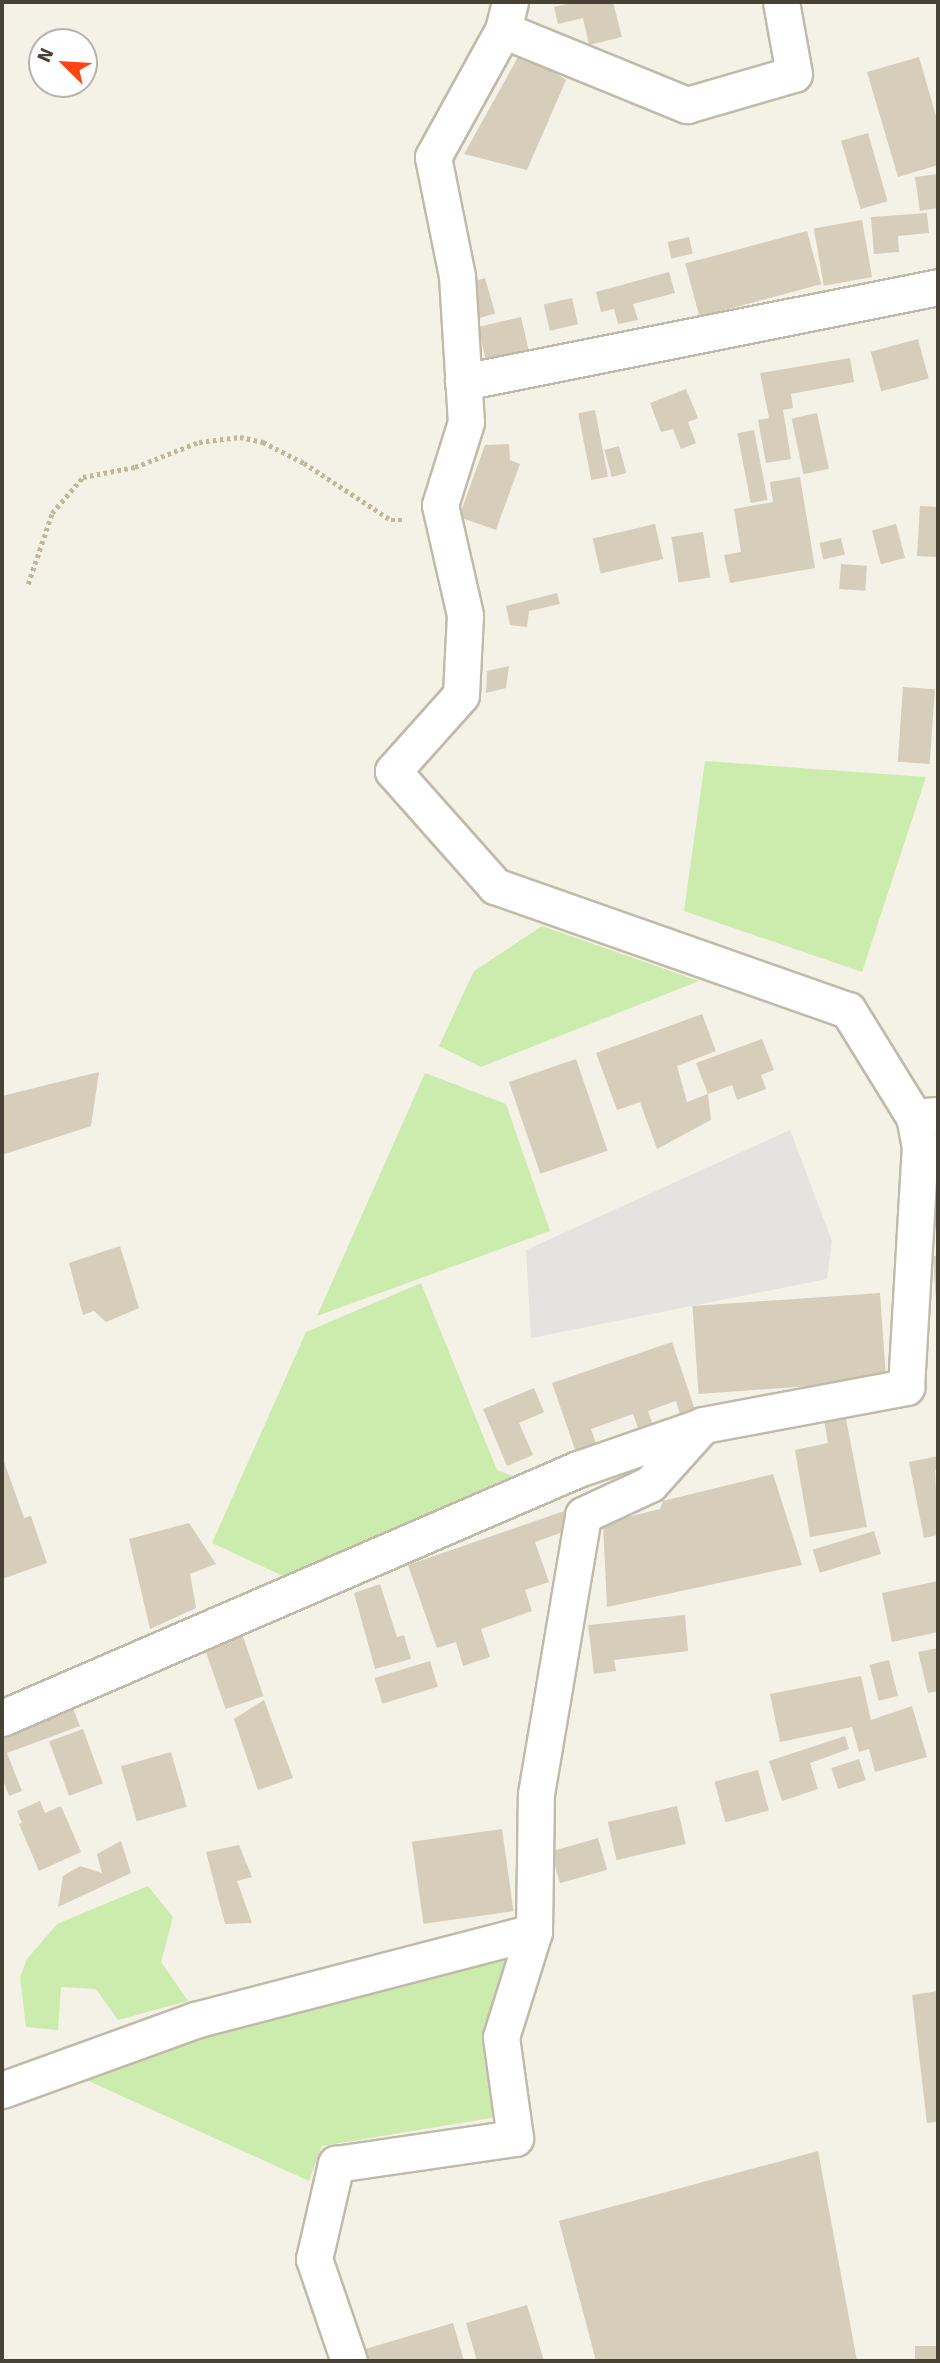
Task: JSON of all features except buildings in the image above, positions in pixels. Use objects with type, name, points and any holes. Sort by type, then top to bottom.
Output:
[{"type":"street","points":[[2,1718],[578,1469],[703,1426],[906,1387],[920,1147],[926,1116],[848,1010],[495,886],[393,771],[461,695],[465,615],[440,506],[466,422],[457,276],[433,157],[507,16],[687,106],[794,74],[781,2]]},
{"type":"street","points":[[463,382],[938,287]]},
{"type":"street","points":[[349,2361],[314,2259],[336,2164],[515,2138],[501,2037],[534,1931],[536,1794],[583,1515],[650,1484],[703,1426]]},
{"type":"street","points":[[2,2090],[195,2020],[534,1931]]},
{"type":"path","points":[[28,584],[52,513],[83,477],[135,467],[199,442],[240,437],[263,442],[304,463],[391,520],[417,521],[440,506]]},
{"type":"green space","points":[[705,761],[926,777],[862,972],[684,911]]},
{"type":"green space","points":[[542,926],[699,981],[481,1067],[439,1046],[474,971]]},
{"type":"green space","points":[[425,1073],[506,1104],[550,1231],[317,1316]]},
{"type":"green space","points":[[421,1283],[497,1470],[518,1478],[294,1581],[212,1543],[306,1332]]},
{"type":"green space","points":[[148,1886],[173,1917],[161,1962],[188,2001],[118,2020],[96,1989],[61,1987],[58,2030],[26,2027],[20,1977],[27,1959],[57,1924]]},
{"type":"green space","points":[[513,1948],[483,2032],[497,2117],[322,2146],[309,2181],[82,2078],[192,2032]]},
{"type":"shaded area","points":[[790,1130],[832,1241],[827,1279],[531,1338],[526,1250]]}]
